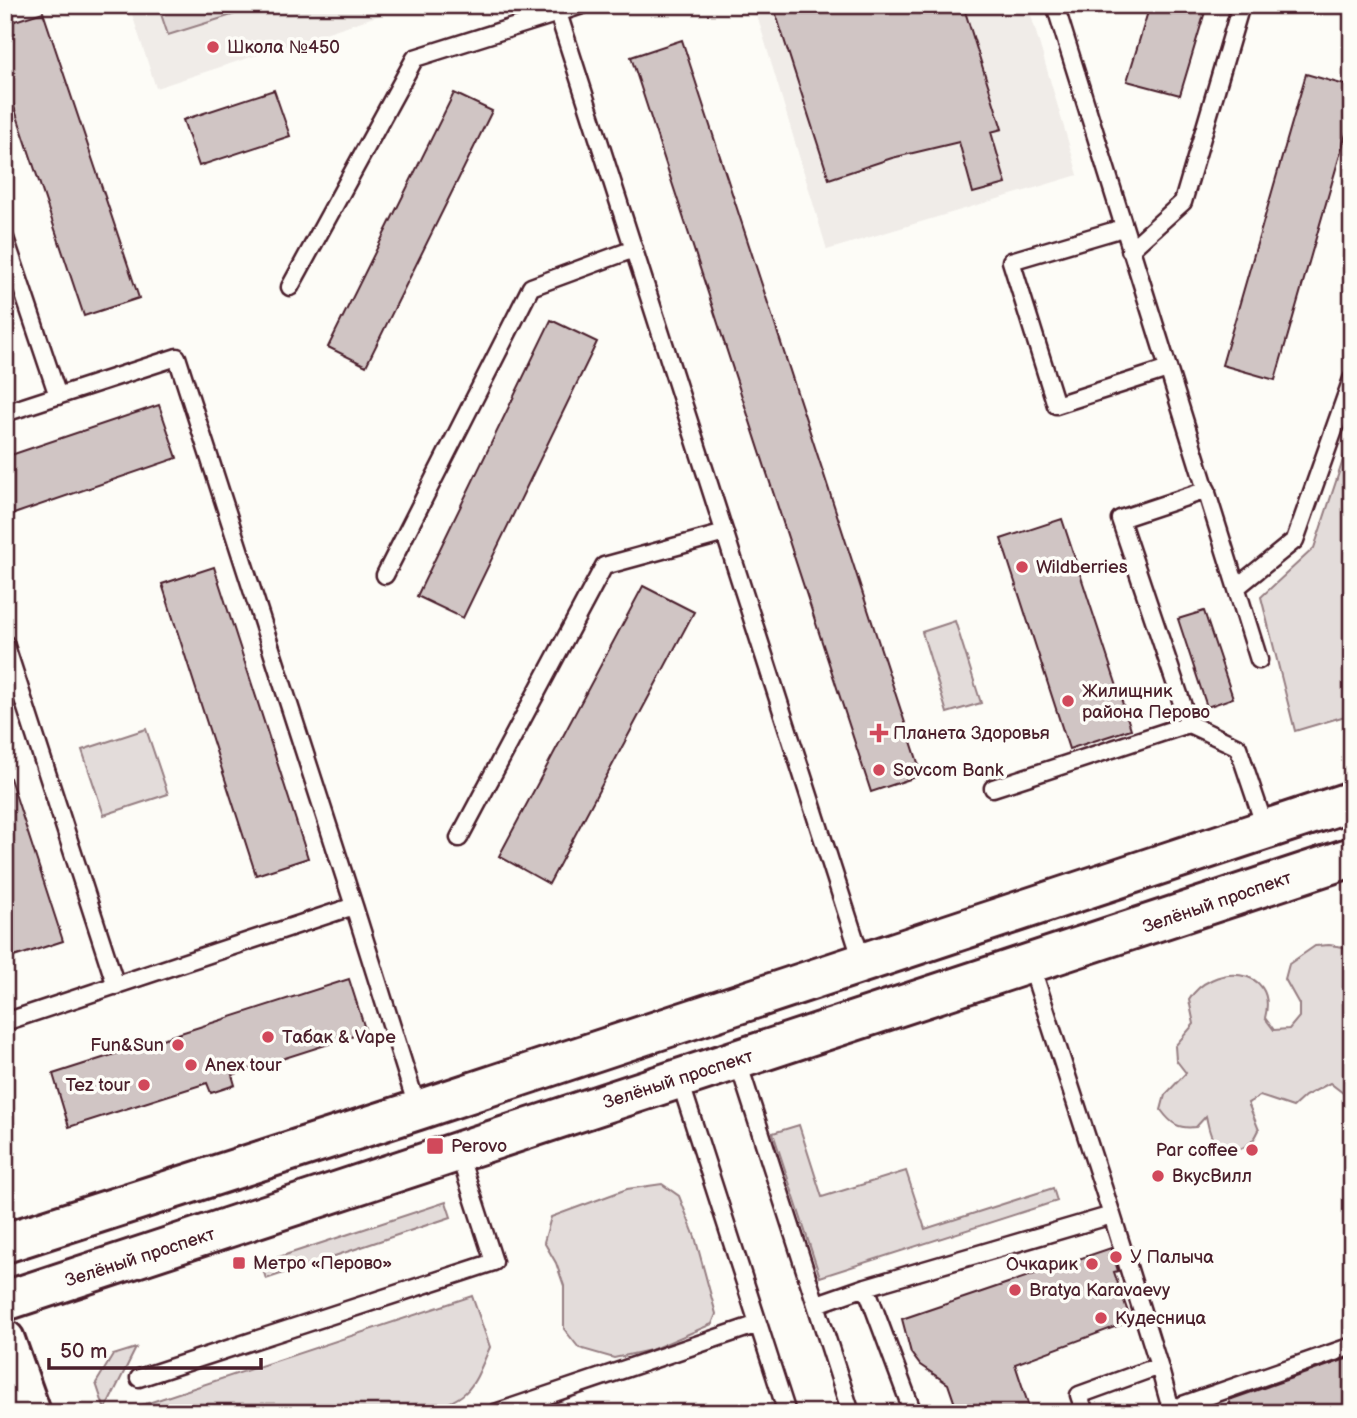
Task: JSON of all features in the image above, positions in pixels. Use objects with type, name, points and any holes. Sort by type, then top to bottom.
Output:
[{"type":"main road","points":[[5,1243],[863,964],[1352,801]]},
{"type":"main road","name":"Зелёный проспект","points":[[5,1301],[737,1059],[1349,866]]},
{"type":"main road","points":[[5,1340],[31,1413]]},
{"type":"lane","points":[[290,286],[415,58],[582,5]]},
{"type":"lane","points":[[1055,5],[1259,660]]},
{"type":"lane","points":[[1130,250],[1182,202],[1241,5]]},
{"type":"lane","points":[[558,13],[863,964]]},
{"type":"lane","points":[[1123,228],[1012,261],[1056,405],[1168,369]]},
{"type":"lane","points":[[5,238],[58,396]]},
{"type":"lane","points":[[384,575],[531,286],[634,249]]},
{"type":"lane","points":[[5,413],[177,357],[418,1110]]},
{"type":"lane","points":[[1237,587],[1295,540],[1352,379]]},
{"type":"lane","points":[[1189,724],[1120,519],[1207,490]]},
{"type":"lane","points":[[459,838],[604,566],[725,533]]},
{"type":"lane","points":[[5,643],[116,986]]},
{"type":"lane","points":[[993,788],[1189,724],[1238,747],[1266,830]]},
{"type":"lane","points":[[5,1023],[354,905]]},
{"type":"lane","points":[[1031,965],[1171,1409],[1352,1346]]},
{"type":"lane","points":[[737,1059],[851,1413]]},
{"type":"lane","points":[[679,1078],[787,1413]]},
{"type":"lane","points":[[139,1378],[494,1262],[458,1151]]},
{"type":"lane","points":[[817,1304],[866,1287],[1112,1215]]},
{"type":"lane","points":[[866,1287],[913,1413]]},
{"type":"lane","points":[[495,1413],[758,1324]]},
{"type":"lane","points":[[1085,1413],[1079,1395],[1159,1366]]},
{"type":"shaded area","name":"Школа №450","points":[[129,5],[411,5],[156,88]]},
{"type":"shaded area","points":[[158,5],[264,5],[168,35]]},
{"type":"shaded area","points":[[754,5],[1028,5],[1078,175],[827,250]]},
{"type":"shaded area","points":[[1352,433],[1352,714],[1295,731],[1261,597],[1314,548]]},
{"type":"shaded area","points":[[955,621],[981,703],[947,713],[922,632]]},
{"type":"shaded area","points":[[146,729],[168,794],[104,815],[82,750]]},
{"type":"shaded area","points":[[1315,946],[1344,947],[1352,966],[1352,1100],[1330,1083],[1305,1096],[1293,1107],[1260,1096],[1248,1103],[1259,1130],[1246,1146],[1235,1150],[1228,1150],[1215,1142],[1206,1116],[1196,1127],[1176,1125],[1169,1119],[1161,1110],[1165,1095],[1186,1073],[1176,1060],[1175,1046],[1194,1024],[1189,1000],[1199,988],[1226,975],[1253,979],[1262,988],[1267,1000],[1265,1018],[1274,1030],[1289,1029],[1299,1017],[1299,1004],[1285,979],[1289,964]]},
{"type":"shaded area","points":[[799,1125],[822,1197],[906,1171],[925,1229],[1053,1188],[1057,1201],[820,1277],[773,1133]]},
{"type":"shaded area","points":[[662,1184],[679,1196],[695,1237],[716,1314],[712,1324],[651,1350],[614,1358],[579,1348],[564,1329],[564,1286],[556,1263],[544,1242],[551,1217],[627,1189]]},
{"type":"shaded area","points":[[446,1202],[451,1217],[266,1279],[261,1263]]},
{"type":"shaded area","points":[[472,1296],[490,1347],[478,1375],[459,1397],[420,1413],[118,1413]]},
{"type":"shaded area","points":[[136,1348],[105,1410],[96,1383],[113,1355]]},
{"type":"building","points":[[773,5],[963,5],[1002,129],[991,132],[1006,184],[973,193],[959,142],[892,158],[829,179]]},
{"type":"building","points":[[1150,5],[1207,5],[1180,95],[1127,81]]},
{"type":"building","points":[[43,12],[139,298],[84,316],[5,80],[5,24]]},
{"type":"building","points":[[682,40],[922,775],[871,792],[631,57]]},
{"type":"building","points":[[1306,74],[1352,87],[1352,113],[1275,380],[1222,365]]},
{"type":"building","points":[[274,90],[290,136],[199,166],[183,120]]},
{"type":"building","points":[[454,93],[492,111],[366,366],[328,347]]},
{"type":"building","points":[[551,320],[597,342],[463,618],[417,596]]},
{"type":"building","points":[[159,405],[177,458],[5,517],[5,457]]},
{"type":"building","points":[[1062,519],[1131,729],[1069,749],[1001,539]]},
{"type":"building","points":[[214,567],[308,858],[256,875],[162,584]]},
{"type":"building","points":[[643,586],[694,612],[549,884],[499,856]]},
{"type":"building","points":[[1204,611],[1233,698],[1207,707],[1178,619]]},
{"type":"building","points":[[10,778],[63,941],[14,957],[5,929],[5,779]]},
{"type":"building","points":[[349,979],[366,1032],[232,1075],[235,1085],[211,1093],[207,1083],[69,1127],[53,1074]]},
{"type":"building","points":[[1111,1248],[1118,1271],[1114,1272],[1131,1321],[1015,1364],[1031,1413],[958,1413],[948,1384],[920,1365],[911,1353],[902,1319]]},
{"type":"building","points":[[1352,1357],[1352,1413],[1234,1413],[1229,1400]]},
{"type":"place","name":"Школа №450","points":[[213,47]]},
{"type":"place","name":"Wildberries","points":[[1022,567]]},
{"type":"place","name":"Жилищник района Перово","points":[[1068,701]]},
{"type":"place","name":"Планета Здоровья","points":[[879,733]]},
{"type":"place","name":"Sovcom Bank","points":[[879,770]]},
{"type":"place","name":"Табак & Vape","points":[[268,1037]]},
{"type":"place","name":"Fun&Sun","points":[[178,1045]]},
{"type":"place","name":"Anex tour","points":[[191,1065]]},
{"type":"place","name":"Tez tour","points":[[144,1085]]},
{"type":"place","name":"Perovo","points":[[435,1146]]},
{"type":"place","name":"Par coffee","points":[[1252,1150]]},
{"type":"place","name":"ВкусВилл","points":[[1158,1176]]},
{"type":"place","name":"У Палыча","points":[[1116,1257]]},
{"type":"place","name":"Метро «Перово»","points":[[239,1263]]},
{"type":"place","name":"Очкарик","points":[[1092,1264]]},
{"type":"place","name":"Bratya Karavaevy","points":[[1015,1290]]},
{"type":"place","name":"Кудесница","points":[[1101,1318]]}]
